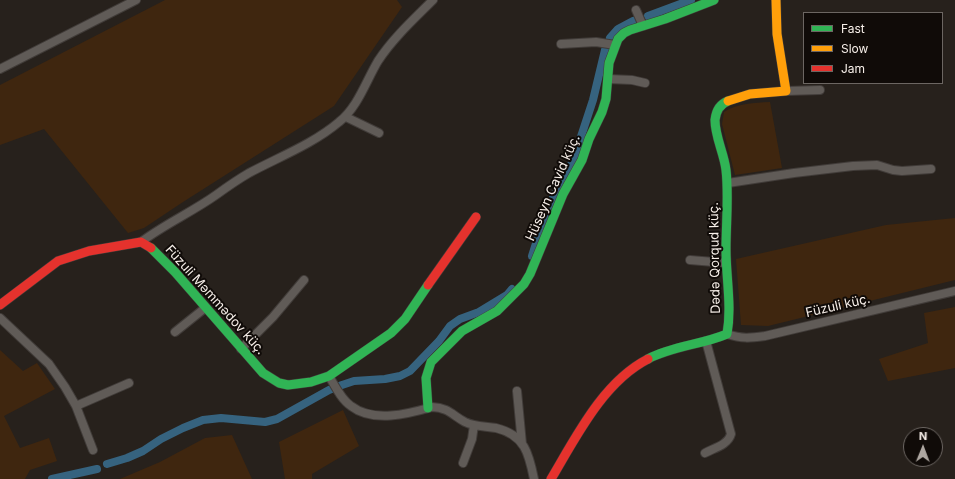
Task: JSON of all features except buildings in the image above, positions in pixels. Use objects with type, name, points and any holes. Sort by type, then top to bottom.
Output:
[{"type":"street","points":[[0,69],[136,0]]},
{"type":"street","points":[[0,305],[58,261],[69,255],[141,242],[154,232],[216,195],[234,181],[320,136],[346,117],[378,61],[396,38],[433,0]]},
{"type":"street","name":"Hüseyn Cavid küç.","points":[[428,408],[426,379],[428,367],[431,362],[462,331],[506,303],[524,284],[530,274],[563,194],[582,160],[589,139],[602,112],[606,99],[609,63],[618,39],[624,33],[665,19],[700,2],[714,0]]},
{"type":"street","points":[[776,0],[778,45],[786,91],[820,90]]},
{"type":"street","points":[[636,10],[642,26]]},
{"type":"street","points":[[561,44],[596,42],[615,45]]},
{"type":"street","points":[[608,79],[632,80],[645,83]]},
{"type":"street","name":"Dədə Qorqud küç.","points":[[727,334],[729,317],[726,263],[728,183],[723,150],[716,123],[716,113],[725,101],[739,97],[786,91]]},
{"type":"street","points":[[346,117],[379,133]]},
{"type":"street","points":[[728,183],[853,166],[877,165],[902,171],[931,169]]},
{"type":"street","name":"Füzuli Məmmədov küç.","points":[[141,242],[150,248],[175,272],[263,373],[279,383],[288,385],[311,382],[329,376],[392,333],[405,319],[476,217]]},
{"type":"street","points":[[690,260],[726,263]]},
{"type":"street","points":[[241,349],[273,317],[304,280]]},
{"type":"street","name":"Füzuli küç.","points":[[727,334],[739,338],[765,336],[955,291]]},
{"type":"street","points":[[175,332],[205,308]]},
{"type":"street","points":[[0,318],[49,364],[76,406],[93,450]]},
{"type":"street","points":[[551,479],[601,400],[634,366],[653,356],[727,334]]},
{"type":"street","points":[[705,453],[730,440],[731,434],[706,341]]},
{"type":"street","points":[[329,376],[350,406],[371,414],[396,415],[438,407],[447,409],[466,423],[506,431],[515,437],[527,450],[534,479]]},
{"type":"street","points":[[76,406],[129,383]]},
{"type":"street","points":[[516,391],[522,444]]},
{"type":"street","points":[[463,463],[472,439],[474,425]]},
{"type":"shaded area","points":[[165,0],[397,0],[402,7],[334,106],[144,228],[128,233],[44,129],[0,145],[0,85]]},
{"type":"shaded area","points":[[770,102],[782,168],[735,175],[722,124],[724,112],[740,105]]},
{"type":"shaded area","points":[[955,218],[955,280],[768,326],[741,325],[736,259],[886,225]]},
{"type":"shaded area","points":[[955,307],[955,368],[888,381],[879,359],[928,343],[924,313]]},
{"type":"shaded area","points":[[0,350],[23,371],[37,363],[55,389],[4,416],[20,448],[49,438],[57,461],[30,470],[25,479],[0,479]]},
{"type":"shaded area","points":[[343,410],[359,446],[312,474],[312,479],[285,479],[279,442]]},
{"type":"shaded area","points":[[232,435],[252,479],[120,479],[160,462],[205,438]]},
{"type":"waterway","points":[[648,16],[691,0]]},
{"type":"waterway","points":[[610,38],[618,29],[633,21]]},
{"type":"waterway","points":[[532,256],[547,209],[573,161],[593,100],[605,50]]},
{"type":"waterway","points":[[107,464],[143,451],[161,439],[203,420],[221,418],[265,422],[277,419],[329,390],[342,385],[354,381],[385,379],[400,376],[410,371],[439,341],[450,326],[460,319],[479,312],[507,295],[512,289]]},
{"type":"waterway","points":[[52,479],[97,469]]},
{"type":"traffic: fast","points":[[428,408],[426,378],[431,362],[462,331],[497,311],[524,284],[530,274],[563,194],[582,160],[589,139],[602,112],[606,99],[609,63],[618,39],[630,30],[665,19],[714,0]]},
{"type":"traffic: fast","points":[[648,359],[667,351],[707,341],[727,334],[729,313],[726,260],[727,180],[725,164],[716,133],[715,120],[719,108],[728,101]]},
{"type":"traffic: fast","points":[[151,248],[175,272],[263,373],[279,383],[288,385],[311,382],[329,376],[391,333],[405,319],[428,285]]},
{"type":"traffic: slow","points":[[728,101],[750,94],[786,91],[777,34],[776,0]]},
{"type":"traffic: jam","points":[[428,285],[476,217]]},
{"type":"traffic: jam","points":[[0,305],[58,261],[89,251],[141,242],[151,248]]},
{"type":"traffic: jam","points":[[551,479],[581,429],[604,396],[632,369],[648,359]]}]
